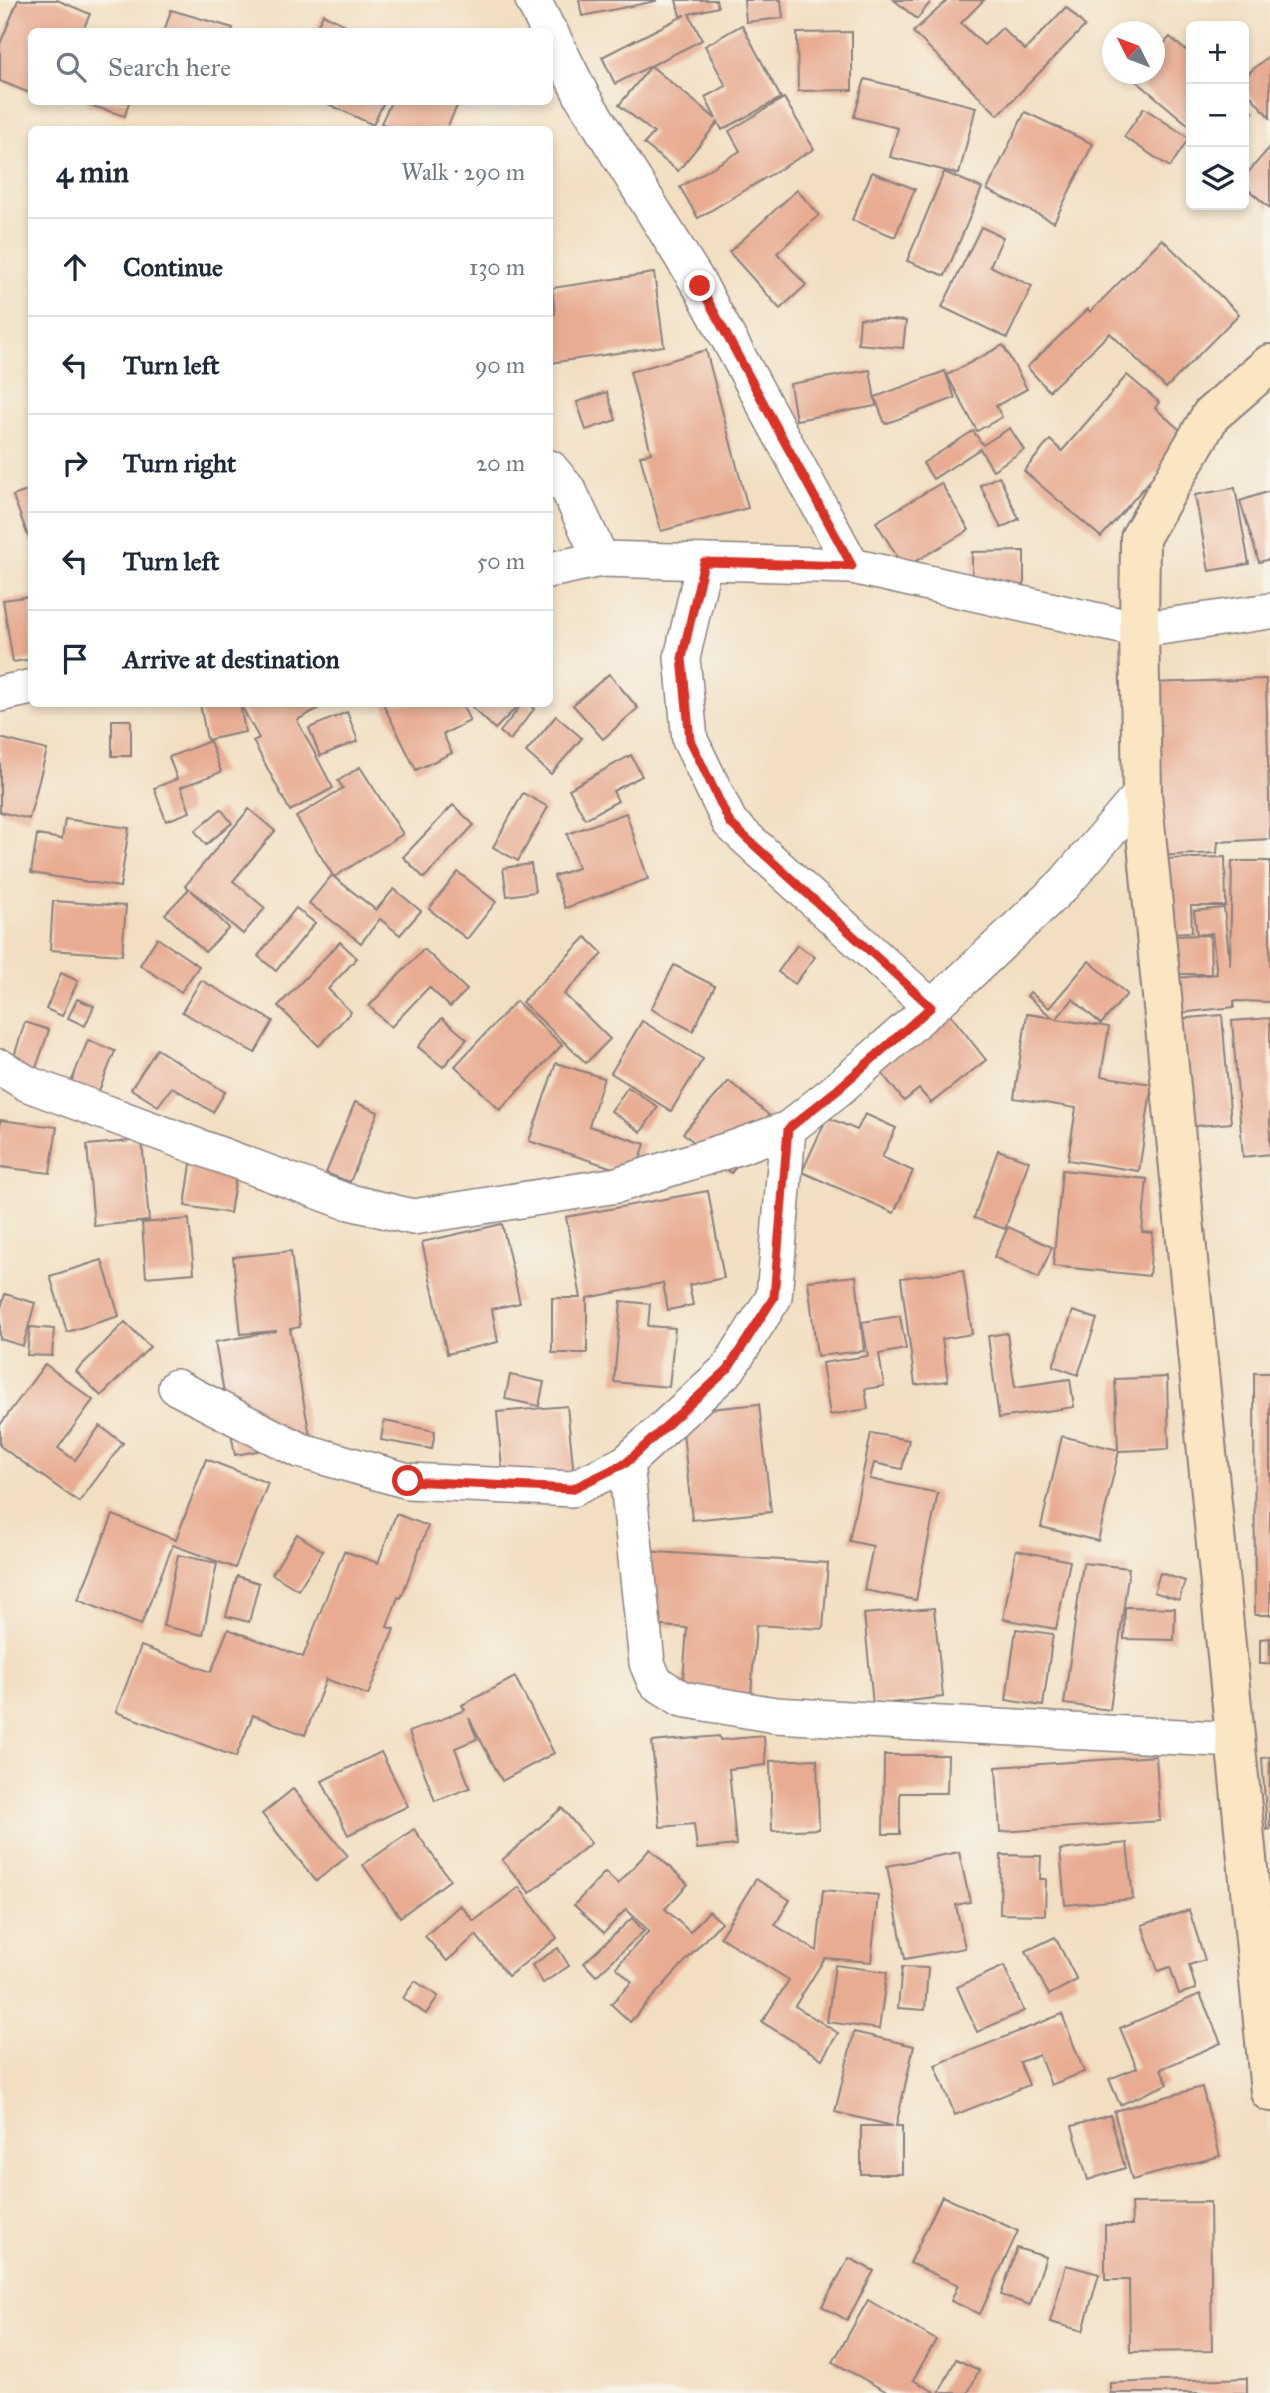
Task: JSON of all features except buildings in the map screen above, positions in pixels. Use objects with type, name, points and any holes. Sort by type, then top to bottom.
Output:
[{"type":"street","points":[[533,0],[547,28]]},
{"type":"street","points":[[553,40],[582,96],[700,286],[852,566]]},
{"type":"street","points":[[1270,364],[1211,415],[1140,538],[1139,630],[1142,793],[1270,2092]]},
{"type":"street","points":[[553,472],[569,491],[601,559]]},
{"type":"street","points":[[553,569],[601,559],[852,566],[1139,630],[1270,611]]},
{"type":"street","points":[[704,562],[682,658],[688,727],[690,740],[730,823],[931,1007]]},
{"type":"street","points":[[0,694],[28,688]]},
{"type":"street","points":[[0,1067],[28,1084],[345,1201],[413,1217],[617,1185],[788,1129],[931,1007],[1064,884],[1142,793]]},
{"type":"street","points":[[176,1387],[299,1450],[408,1481],[572,1489],[626,1463],[728,1369],[774,1297],[788,1129]]},
{"type":"street","points":[[626,1463],[647,1663],[655,1682],[682,1699],[775,1715],[1236,1740]]},
{"type":"route","points":[[408,1481],[572,1489],[626,1463],[728,1369],[774,1297],[788,1129],[931,1007],[730,823],[690,740],[682,658],[704,562],[852,566],[700,286]]}]
